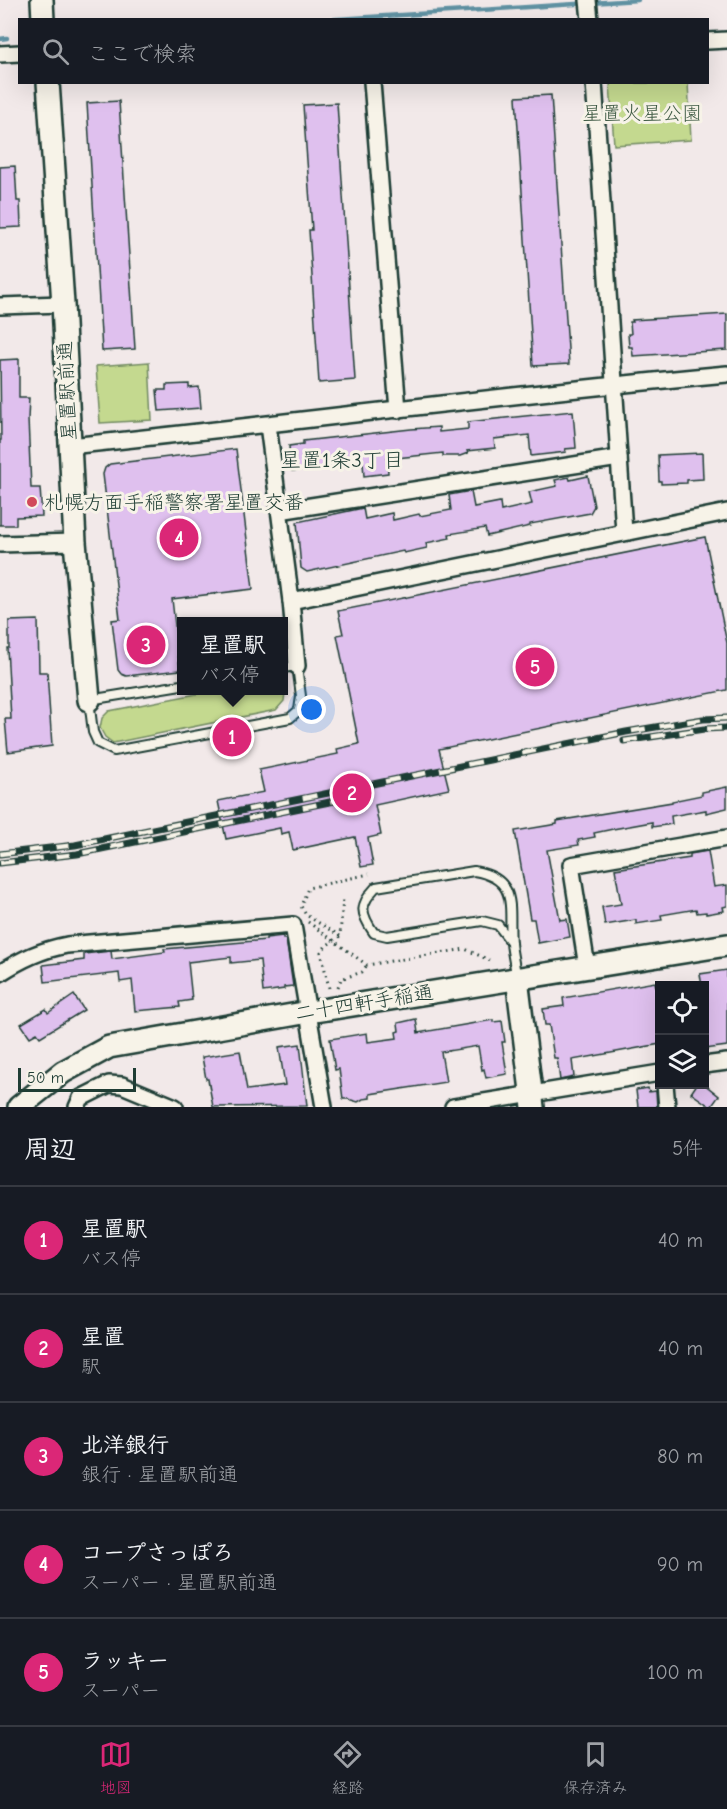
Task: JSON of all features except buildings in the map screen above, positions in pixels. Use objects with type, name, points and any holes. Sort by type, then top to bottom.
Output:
[{"type":"street","points":[[42,0],[43,18]]},
{"type":"street","points":[[709,41],[727,40]]},
{"type":"street","points":[[0,54],[18,53]]},
{"type":"street","name":"星置駅前通","points":[[48,84],[63,304],[75,542],[89,700]]},
{"type":"street","points":[[372,84],[398,410]]},
{"type":"street","points":[[594,84],[624,532]]},
{"type":"street","points":[[0,306],[63,304]]},
{"type":"street","points":[[70,446],[615,384],[727,374]]},
{"type":"street","points":[[268,425],[291,602],[290,667]]},
{"type":"street","points":[[279,511],[619,458]]},
{"type":"street","points":[[291,602],[727,512]]},
{"type":"street","points":[[0,544],[75,542]]},
{"type":"street","points":[[587,967],[572,865],[727,838]]},
{"type":"street","points":[[0,973],[45,949],[67,945],[293,925],[324,1107]]},
{"type":"street","name":"二十四軒手稲通","points":[[19,1107],[63,1072],[109,1047],[309,1012],[727,945]]},
{"type":"street","points":[[517,978],[532,1101]]},
{"type":"street","points":[[709,1064],[727,1062]]},
{"type":"street","points":[[453,1107],[532,1101],[655,1074]]},
{"type":"street","points":[[77,1107],[81,1098],[109,1084],[122,1085],[175,1107]]},
{"type":"street","points":[[665,1089],[667,1107]]},
{"type":"lane","points":[[177,686],[89,700],[93,732],[98,743],[114,751],[290,718],[299,710],[301,696],[290,667]]},
{"type":"lane","points":[[511,942],[498,925],[482,921],[387,936],[374,933],[365,920],[362,907],[367,896],[376,887],[474,871],[488,873],[506,886],[512,918],[511,942],[517,978]]},
{"type":"path","points":[[340,936],[306,915],[301,906],[308,888],[369,874]]},
{"type":"path","points":[[340,936],[343,898]]},
{"type":"path","points":[[304,919],[367,965]]},
{"type":"path","points":[[328,988],[321,952],[340,936]]},
{"type":"path","points":[[338,987],[341,979],[362,972],[367,965],[465,949],[489,960]]},
{"type":"green space","name":"星置火星公園","points":[[610,84],[688,84],[691,140],[614,145]]},
{"type":"green space","points":[[149,362],[152,420],[100,423],[96,366]]},
{"type":"green space","points":[[191,695],[285,695],[284,701],[276,710],[113,743],[105,737],[100,728],[102,718],[109,711]]},
{"type":"waterway","points":[[354,18],[638,0]]},
{"type":"waterway","points":[[0,39],[7,38]]},
{"type":"railway","points":[[0,854],[75,845],[626,732],[703,719],[727,718]]},
{"type":"railway","points":[[624,741],[704,729],[727,728]]},
{"type":"railway","points":[[0,863],[77,854],[354,797]]},
{"type":"place","name":"札幌方面手稲警察署星置交番","points":[[32,502]]},
{"type":"place","name":"コープさっぽろ","points":[[179,538]]},
{"type":"place","name":"北洋銀行","points":[[146,645]]},
{"type":"place","name":"ラッキー","points":[[535,667]]},
{"type":"place","name":"星置駅","points":[[232,737]]},
{"type":"place","name":"星置","points":[[352,793]]},
{"type":"district","name":"星置1条3丁目","points":[[342,460]]}]
